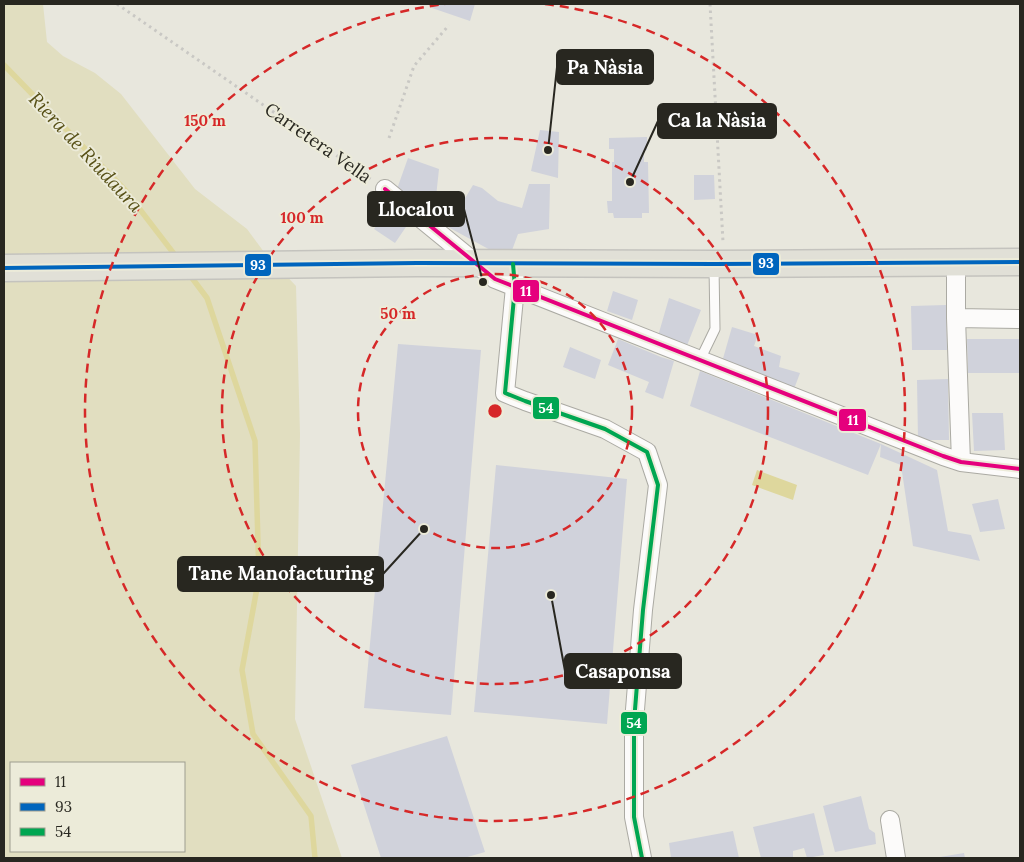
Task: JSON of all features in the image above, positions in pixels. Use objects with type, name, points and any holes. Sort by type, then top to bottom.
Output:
[{"type":"main road","points":[[4,268],[476,263],[514,276],[719,257],[1020,262]]},
{"type":"street","name":"Carretera Vella","points":[[385,189],[476,263]]},
{"type":"street","points":[[956,262],[961,462]]},
{"type":"street","points":[[642,858],[634,816],[634,722],[643,610],[658,485],[647,452],[606,429],[525,402],[505,393],[514,276],[700,360],[961,462],[1020,469]]},
{"type":"street","points":[[956,318],[1020,319]]},
{"type":"street","points":[[890,820],[894,858]]},
{"type":"lane","points":[[700,360],[715,329],[719,257]]},
{"type":"path","name":"Carretera Vella","points":[[117,4],[385,189]]},
{"type":"path","points":[[710,4],[719,257]]},
{"type":"path","points":[[389,138],[414,66],[449,25]]},
{"type":"shaded area","points":[[4,4],[43,4],[47,42],[63,56],[95,73],[121,94],[195,189],[247,229],[264,252],[296,286],[300,434],[295,719],[342,858],[4,858]]},
{"type":"shaded area","points":[[757,470],[797,485],[793,500],[752,485]]},
{"type":"building","points":[[433,4],[475,4],[470,21],[432,8]]},
{"type":"building","points":[[540,130],[559,132],[558,178],[531,171]]},
{"type":"building","points":[[647,137],[647,150],[644,150],[644,162],[648,162],[649,213],[642,213],[642,218],[614,218],[613,213],[608,213],[607,201],[612,201],[612,162],[614,162],[614,149],[609,149],[609,138]]},
{"type":"building","points":[[408,158],[439,169],[436,197],[451,206],[442,222],[397,189]]},
{"type":"building","points":[[694,175],[714,175],[715,199],[694,200]]},
{"type":"building","points":[[529,184],[550,184],[549,229],[518,234],[511,253],[494,252],[448,227],[473,185],[482,188],[498,201],[522,208]]},
{"type":"building","points":[[389,208],[408,224],[395,243],[374,229]]},
{"type":"building","points":[[613,291],[638,300],[632,320],[607,311]]},
{"type":"building","points":[[669,298],[701,310],[686,348],[658,336]]},
{"type":"building","points":[[946,305],[947,350],[912,350],[911,306]]},
{"type":"building","points":[[732,327],[758,335],[754,346],[781,356],[779,367],[800,373],[794,389],[722,362]]},
{"type":"building","points":[[618,339],[674,361],[663,399],[645,392],[649,382],[608,365]]},
{"type":"building","points":[[967,339],[1020,339],[1020,373],[968,373]]},
{"type":"building","points":[[398,344],[481,350],[451,715],[364,708]]},
{"type":"building","points":[[570,347],[601,360],[595,379],[563,367]]},
{"type":"building","points":[[700,371],[881,444],[868,475],[690,406]]},
{"type":"building","points":[[948,379],[949,440],[918,440],[917,380]]},
{"type":"building","points":[[972,413],[1003,413],[1005,450],[974,451]]},
{"type":"building","points":[[881,444],[937,470],[948,531],[971,535],[980,561],[913,546],[901,465],[880,457]]},
{"type":"building","points":[[496,465],[627,479],[607,724],[474,712]]},
{"type":"building","points":[[998,499],[1005,529],[980,532],[972,504]]},
{"type":"building","points":[[447,736],[485,852],[464,858],[381,858],[351,765]]},
{"type":"building","points":[[861,796],[869,829],[875,833],[876,844],[835,852],[823,806]]},
{"type":"building","points":[[814,813],[824,855],[807,858],[804,848],[793,851],[793,858],[761,858],[753,827]]},
{"type":"building","points":[[733,831],[739,858],[671,858],[669,843]]},
{"type":"building","points":[[964,853],[965,858],[940,858],[940,857]]},
{"type":"waterway","name":"Riera de Riudaura","points":[[4,65],[125,190],[178,259]]},
{"type":"waterway","name":"Riera de Riudaura","points":[[189,274],[207,298],[255,441],[259,577],[242,670],[253,734],[311,816],[315,858]]},
{"type":"transit line","name":"11","points":[[385,189],[495,279],[943,456],[961,462],[1020,469]]},
{"type":"transit line","name":"93","points":[[4,268],[417,263],[1020,262]]},
{"type":"transit line","name":"54","points":[[513,264],[515,287],[505,393],[605,429],[647,452],[658,485],[643,610],[634,722],[634,817],[642,858]]},
{"type":"place","name":"Pa Nàsia","points":[[548,150]]},
{"type":"place","name":"Ca la Nàsia","points":[[630,182]]},
{"type":"place","name":"Llocalou","points":[[483,282]]},
{"type":"place","name":"Tane Manofacturing","points":[[424,529]]},
{"type":"place","name":"Casaponsa","points":[[551,595]]}]
